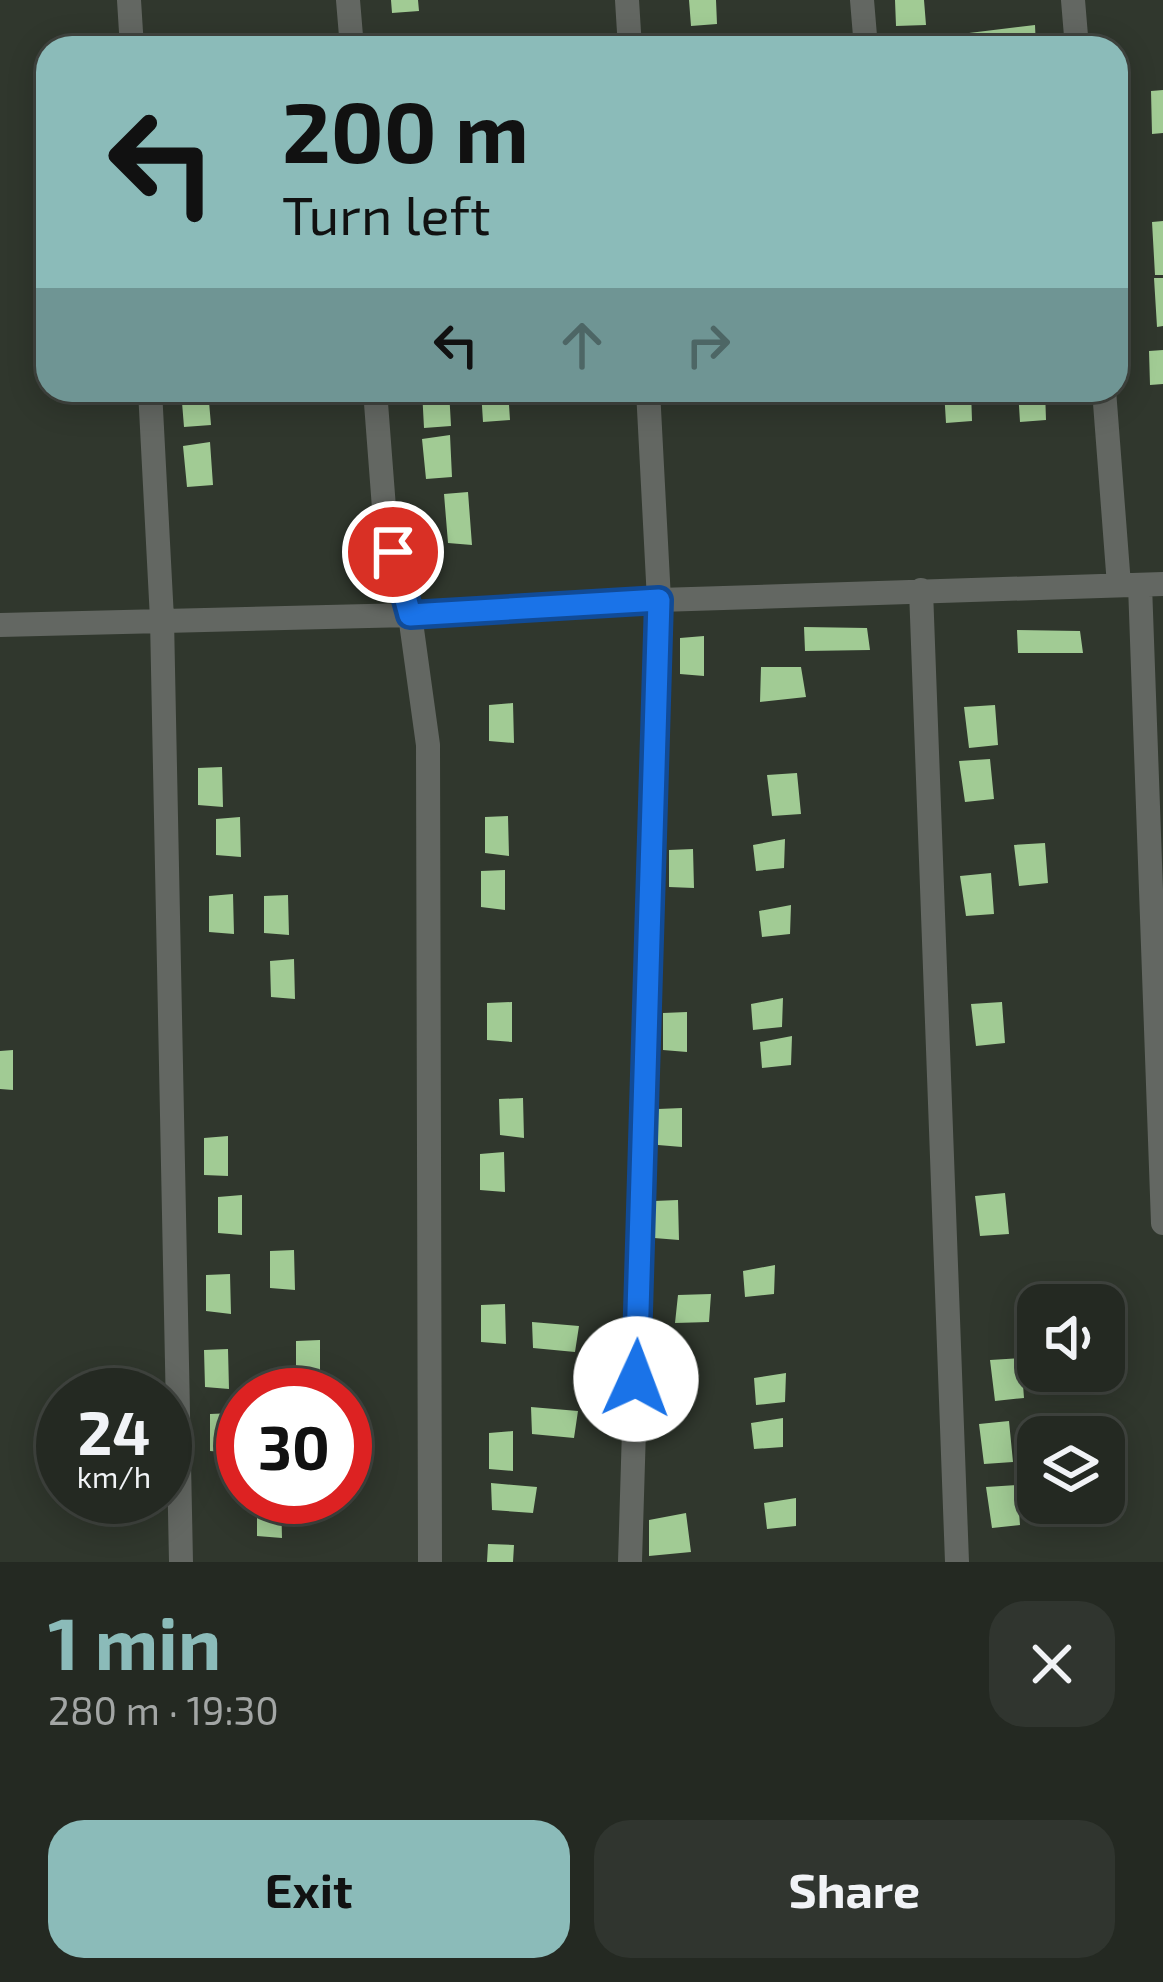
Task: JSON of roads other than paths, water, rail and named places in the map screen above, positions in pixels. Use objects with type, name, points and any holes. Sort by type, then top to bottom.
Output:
[{"type":"street","points":[[129,0],[131,36]]},
{"type":"street","points":[[348,0],[351,36]]},
{"type":"street","points":[[627,0],[629,36]]},
{"type":"street","points":[[862,0],[865,36]]},
{"type":"street","points":[[1073,0],[1076,36]]},
{"type":"street","points":[[151,402],[162,619],[181,1562]]},
{"type":"street","points":[[376,402],[385,521],[410,615],[428,745],[430,1562]]},
{"type":"street","points":[[630,1562],[659,600],[649,402]]},
{"type":"street","points":[[1106,402],[1141,585],[1163,1223]]},
{"type":"street","points":[[0,626],[410,615],[659,600],[1141,585]]},
{"type":"street","points":[[921,590],[957,1562]]}]
